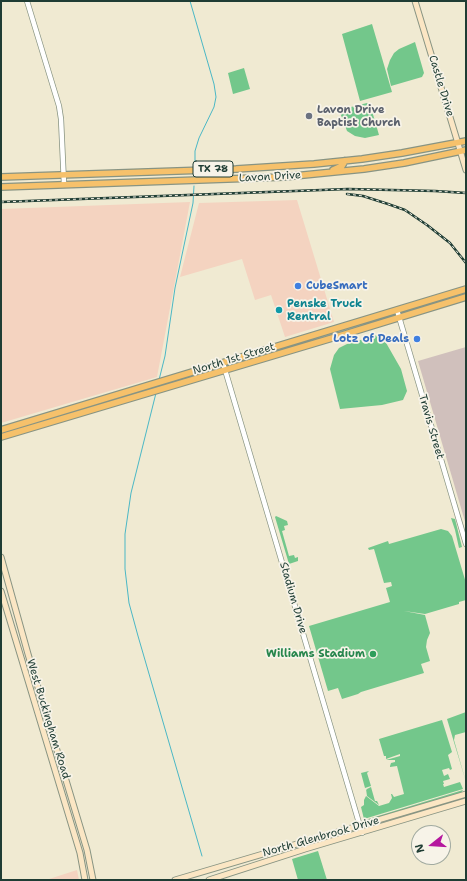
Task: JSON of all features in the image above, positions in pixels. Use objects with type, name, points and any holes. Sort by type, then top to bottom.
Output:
[{"type":"main road","name":"Castle Drive","points":[[415,1],[458,143],[463,151],[466,170]]},
{"type":"main road","name":"Lavon Drive","points":[[1,177],[271,167],[345,161],[402,153],[466,141]]},
{"type":"main road","name":"Lavon Drive","points":[[1,187],[273,177],[314,174],[404,163],[463,151]]},
{"type":"main road","points":[[314,174],[339,168],[344,165],[345,161]]},
{"type":"main road","points":[[271,167],[273,177]]},
{"type":"main road","name":"North 1st Street","points":[[1,437],[32,424],[150,384],[466,288]]},
{"type":"main road","name":"North 1st Street","points":[[1,430],[32,424],[150,392],[466,297]]},
{"type":"main road","points":[[410,306],[412,313]]},
{"type":"main road","points":[[343,326],[346,334]]},
{"type":"main road","points":[[163,388],[190,376],[192,372]]},
{"type":"main road","name":"West Buckingham Road","points":[[1,557],[28,654],[87,850],[93,880]]},
{"type":"main road","name":"West Buckingham Road","points":[[1,590],[80,853],[85,880]]},
{"type":"main road","name":"North Glenbrook Drive","points":[[175,880],[466,794]]},
{"type":"main road","name":"North Glenbrook Drive","points":[[209,880],[466,801]]},
{"type":"street","points":[[27,1],[59,106],[64,184]]},
{"type":"street","name":"Travis Street","points":[[397,310],[466,544]]},
{"type":"street","name":"Stadium Drive","points":[[223,363],[362,832]]},
{"type":"shaded area","points":[[297,200],[334,322],[285,337],[271,295],[255,300],[242,259],[180,277],[199,203]]},
{"type":"shaded area","points":[[190,202],[157,377],[1,423],[1,209]]},
{"type":"shaded area","points":[[466,347],[466,525],[418,361]]},
{"type":"shaded area","points":[[77,870],[79,880],[46,880]]},
{"type":"green space","points":[[372,24],[392,92],[360,101],[342,34]]},
{"type":"green space","points":[[415,42],[424,73],[422,77],[391,86],[387,69],[390,60],[394,53],[399,49]]},
{"type":"green space","points":[[244,68],[250,89],[233,94],[228,73]]},
{"type":"green space","points":[[367,103],[370,104],[379,135],[365,138],[355,136],[347,131],[339,110]]},
{"type":"green space","points":[[381,334],[401,369],[407,391],[403,400],[382,405],[340,409],[330,369],[334,355],[339,348],[347,344]]},
{"type":"green space","points":[[276,516],[287,521],[288,525],[284,526],[285,530],[282,531],[289,556],[294,555],[295,558],[298,557],[298,561],[289,564],[275,517]]},
{"type":"green space","points":[[451,518],[455,519],[462,547],[459,548],[455,530]]},
{"type":"green space","points":[[441,529],[448,531],[452,536],[466,583],[466,600],[459,602],[459,604],[425,614],[404,611],[425,615],[430,633],[426,647],[430,661],[421,664],[424,673],[342,699],[338,688],[328,691],[309,626],[390,602],[386,588],[392,586],[391,582],[384,583],[374,549],[369,550],[368,548],[388,541],[389,544]]},
{"type":"green space","points":[[466,712],[466,732],[455,735],[454,740],[466,782],[447,719]]},
{"type":"green space","points":[[442,720],[452,752],[448,755],[452,769],[450,770],[449,768],[442,770],[444,776],[448,774],[450,779],[443,781],[443,784],[444,787],[460,782],[463,789],[364,819],[361,807],[364,805],[366,796],[379,806],[389,803],[392,798],[391,794],[394,797],[404,794],[397,766],[390,767],[391,763],[395,762],[395,760],[386,760],[400,756],[400,754],[386,759],[379,739]]},
{"type":"green space","points":[[369,771],[367,773],[371,786],[365,788],[361,773]]},
{"type":"green space","points":[[371,787],[375,801],[377,801],[379,805],[367,796],[366,789],[367,790]]},
{"type":"green space","points":[[463,790],[461,793],[365,821],[365,820]]},
{"type":"green space","points":[[318,851],[327,880],[298,880],[292,859]]},
{"type":"waterway","points":[[190,1],[214,84],[216,97],[214,107],[199,138],[195,151],[195,165]]},
{"type":"waterway","points":[[159,380],[165,356],[175,288],[193,203],[194,186]]},
{"type":"waterway","points":[[156,393],[131,493],[125,534],[125,569],[129,603],[202,856]]},
{"type":"railway","points":[[1,202],[348,189],[466,193]]},
{"type":"railway","points":[[347,194],[363,196],[405,210],[450,243],[466,263]]},
{"type":"place","name":"Lavon Drive Baptist Church","points":[[309,116]]},
{"type":"place","name":"CubeSmart","points":[[298,286]]},
{"type":"place","name":"Penske Truck Rentral","points":[[279,310]]},
{"type":"place","name":"Lotz of Deals","points":[[417,339]]},
{"type":"place","name":"Williams Stadium","points":[[373,654]]}]
